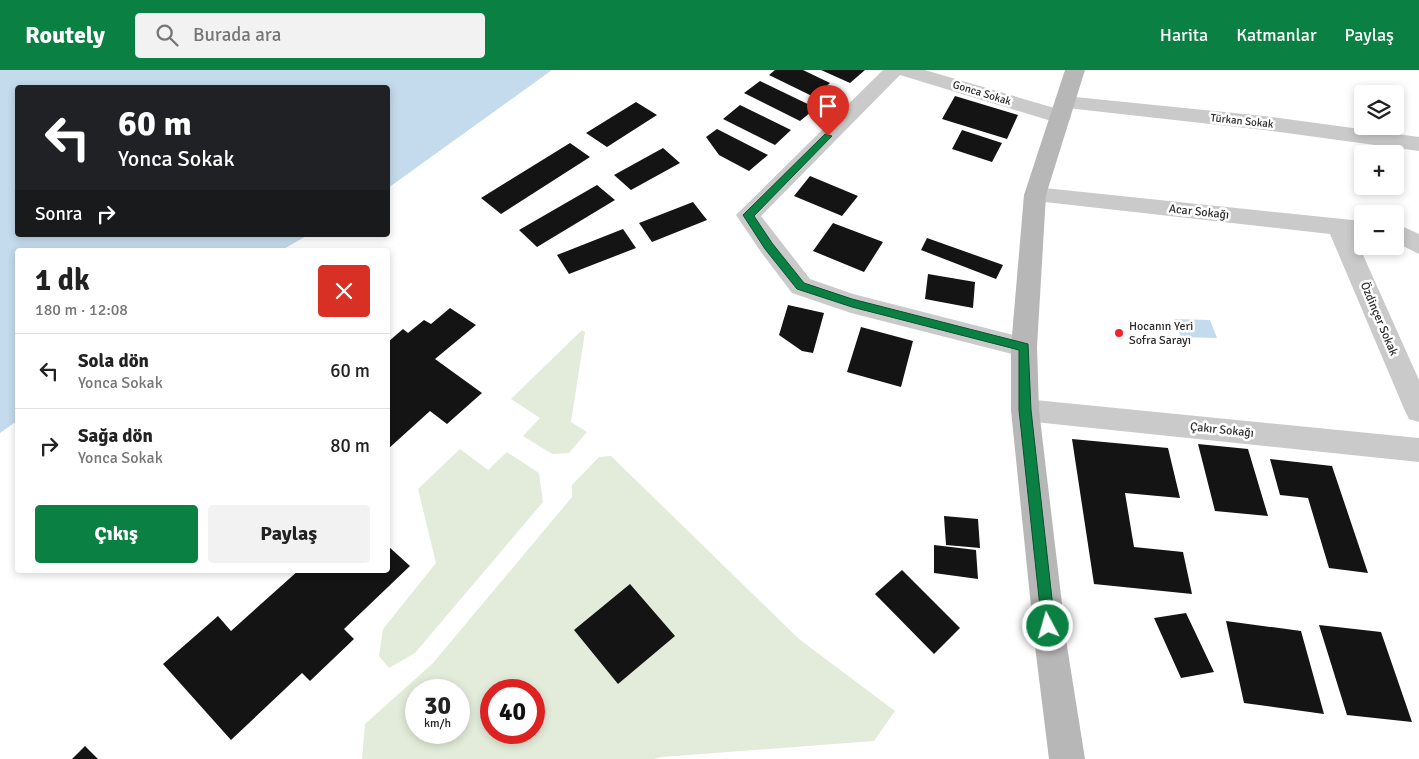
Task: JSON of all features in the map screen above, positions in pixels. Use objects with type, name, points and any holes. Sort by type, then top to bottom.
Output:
[{"type":"street","points":[[894,70],[748,215],[769,246],[801,286],[852,303],[1024,347]]},
{"type":"street","name":"Gonca Sokak","points":[[904,70],[1063,109]]},
{"type":"street","points":[[1067,759],[1051,646],[1025,410],[1024,347],[1035,195],[1074,70]]},
{"type":"street","name":"Türkan Sokak","points":[[1063,109],[1264,123],[1419,144]]},
{"type":"street","name":"Acar Sokağı","points":[[1035,195],[1351,228]]},
{"type":"street","name":"Özdinçer Sokak","points":[[1351,228],[1419,412]]},
{"type":"street","points":[[1404,236],[1419,245]]},
{"type":"street","name":"Çakır Sokağı","points":[[1025,410],[1419,450]]},
{"type":"green space","points":[[582,330],[585,332],[571,422],[587,432],[569,453],[552,454],[523,436],[540,418],[511,399]]},
{"type":"green space","points":[[460,449],[488,470],[507,452],[539,473],[543,502],[415,653],[389,668],[379,656],[383,629],[436,563],[418,489]]},
{"type":"green space","points":[[611,456],[799,639],[895,711],[874,741],[654,759],[362,759],[365,724],[405,688],[405,744],[470,744],[470,679],[415,679],[433,663],[572,497],[572,485],[599,457]]},
{"type":"water","points":[[0,70],[552,70],[390,187],[390,85],[15,85],[15,237],[305,237],[285,248],[15,248],[15,422],[0,433]]},
{"type":"water","points":[[1174,319],[1210,320],[1217,338],[1181,337]]},
{"type":"building","points":[[775,70],[803,70],[830,83],[814,97],[769,75]]},
{"type":"building","points":[[821,70],[865,70],[850,83]]},
{"type":"building","points":[[760,81],[816,108],[800,121],[744,93]]},
{"type":"building","points":[[955,96],[1018,115],[1007,139],[942,119]]},
{"type":"building","points":[[636,102],[657,115],[607,147],[586,133]]},
{"type":"building","points":[[740,105],[791,130],[775,145],[723,119]]},
{"type":"building","points":[[717,129],[768,155],[749,171],[719,155],[706,137]]},
{"type":"building","points":[[962,130],[1002,143],[992,162],[952,149]]},
{"type":"building","points":[[570,143],[590,157],[501,214],[481,198]]},
{"type":"building","points":[[663,148],[680,163],[631,190],[614,175]]},
{"type":"building","points":[[810,176],[858,196],[842,216],[794,196]]},
{"type":"building","points":[[597,185],[615,200],[537,247],[519,230]]},
{"type":"building","points":[[693,202],[707,220],[652,242],[639,223]]},
{"type":"building","points":[[833,223],[883,242],[864,272],[813,251]]},
{"type":"building","points":[[623,229],[636,248],[569,274],[557,255]]},
{"type":"building","points":[[927,238],[1003,265],[996,279],[921,250]]},
{"type":"building","points":[[928,274],[975,282],[973,308],[925,299]]},
{"type":"building","points":[[788,305],[824,313],[813,353],[802,351],[779,335]]},
{"type":"building","points":[[450,308],[476,325],[435,359],[482,393],[447,424],[430,411],[390,447],[390,340],[403,329],[408,333],[424,320],[431,324]]},
{"type":"building","points":[[861,327],[913,341],[901,387],[847,372]]},
{"type":"building","points":[[1072,439],[1168,448],[1180,498],[1125,493],[1134,547],[1183,552],[1192,594],[1094,584]]},
{"type":"building","points":[[1198,444],[1248,449],[1268,516],[1215,511]]},
{"type":"building","points":[[1270,459],[1332,466],[1368,573],[1329,568],[1308,498],[1280,495]]},
{"type":"building","points":[[944,516],[978,519],[980,548],[946,545]]},
{"type":"building","points":[[934,545],[976,550],[978,579],[934,573]]},
{"type":"building","points":[[390,548],[410,566],[344,629],[354,639],[310,681],[302,673],[231,740],[163,664],[218,616],[231,631],[296,573],[390,573]]},
{"type":"building","points":[[902,570],[960,628],[934,654],[875,594]]},
{"type":"building","points":[[630,584],[675,636],[618,684],[574,630]]},
{"type":"building","points":[[1186,613],[1214,672],[1181,678],[1154,618]]},
{"type":"building","points":[[1226,621],[1301,631],[1324,714],[1244,703]]},
{"type":"building","points":[[1319,625],[1381,632],[1412,722],[1347,715]]},
{"type":"building","points":[[85,746],[98,759],[72,759]]},
{"type":"place","name":"Hocanın Yeri Sofra Sarayı","points":[[1119,333]]},
{"type":"route","points":[[828,136],[748,215],[769,246],[801,286],[852,303],[1024,347],[1025,410],[1048,626]]}]
